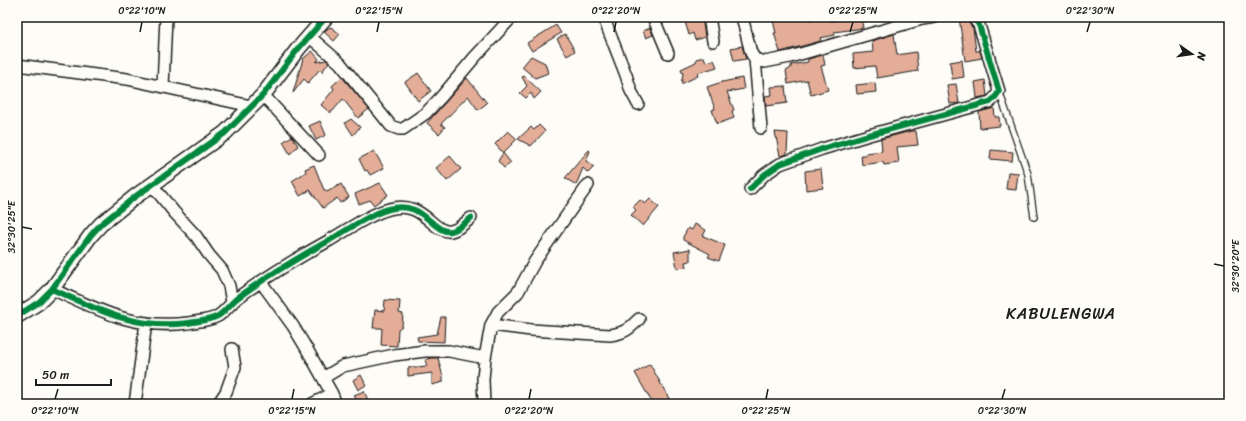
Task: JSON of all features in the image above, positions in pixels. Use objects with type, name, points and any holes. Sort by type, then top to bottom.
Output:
[{"type":"street","points":[[163,88],[166,17]]},
{"type":"street","points":[[17,316],[39,302],[52,289],[91,235],[102,224],[152,185],[225,133],[263,95],[309,36],[326,17]]},
{"type":"street","points":[[309,36],[340,62],[391,126],[399,130],[403,129],[426,113],[512,17]]},
{"type":"street","points":[[605,17],[606,24],[631,91],[638,104]]},
{"type":"street","points":[[654,17],[668,53]]},
{"type":"street","points":[[710,17],[713,41]]},
{"type":"street","points":[[742,17],[751,53],[755,59],[761,128]]},
{"type":"street","points":[[755,59],[765,62],[790,57],[922,19],[935,17]]},
{"type":"street","points":[[750,189],[764,175],[780,164],[822,149],[869,135],[990,102],[997,96],[999,91],[979,25],[973,17]]},
{"type":"street","points":[[17,65],[127,79],[251,106]]},
{"type":"street","points":[[263,95],[319,155]]},
{"type":"street","points":[[152,185],[196,236],[209,255],[222,270],[229,286],[232,302]]},
{"type":"street","points":[[484,404],[484,358],[491,325],[498,312],[518,292],[536,261],[588,185]]},
{"type":"street","points":[[52,289],[114,316],[146,323],[177,324],[208,320],[218,316],[238,297],[310,251],[363,221],[387,210],[396,208],[417,210],[441,228],[449,231],[453,231],[471,218]]},
{"type":"street","points":[[261,282],[293,326],[334,399],[312,404]]},
{"type":"street","points":[[491,325],[532,330],[610,335],[627,331],[639,319]]},
{"type":"street","points":[[135,404],[146,323]]},
{"type":"street","points":[[218,404],[226,392],[234,368],[232,349]]},
{"type":"street","points":[[323,378],[343,366],[394,355],[425,351],[449,352],[484,358]]},
{"type":"lane","points":[[999,91],[1028,174],[1034,217]]},
{"type":"building","points":[[688,17],[702,17],[705,37],[695,40],[693,33],[689,35],[685,22],[689,20]]},
{"type":"building","points":[[789,17],[809,17],[810,20],[821,17],[830,17],[831,21],[861,17],[863,28],[834,32],[835,35],[820,38],[821,41],[780,52],[774,33],[776,33],[773,21]]},
{"type":"building","points":[[959,17],[966,17],[967,21],[973,28],[976,51],[980,51],[982,58],[965,61]]},
{"type":"building","points":[[556,25],[561,33],[532,51],[527,43]]},
{"type":"building","points":[[331,27],[340,34],[334,41],[324,32]]},
{"type":"building","points":[[650,28],[653,35],[646,38],[643,31]]},
{"type":"building","points":[[565,34],[575,51],[567,56],[557,39]]},
{"type":"building","points":[[894,34],[897,55],[916,52],[918,71],[877,78],[875,66],[854,68],[853,54],[873,52],[872,41]]},
{"type":"building","points":[[742,46],[746,59],[734,61],[731,48]]},
{"type":"building","points":[[312,51],[319,59],[316,62],[326,60],[329,62],[322,72],[320,69],[308,83],[304,79],[293,93],[303,59]]},
{"type":"building","points":[[823,55],[825,65],[821,66],[828,90],[811,95],[807,80],[788,84],[786,71],[791,68],[791,65],[808,62],[808,59]]},
{"type":"building","points":[[531,56],[545,63],[548,73],[535,78],[522,67]]},
{"type":"building","points":[[704,57],[706,62],[714,60],[717,67],[697,73],[698,76],[681,84],[683,74],[681,69],[696,62],[696,59]]},
{"type":"building","points":[[962,60],[964,77],[952,79],[950,62]]},
{"type":"building","points":[[418,73],[431,91],[418,101],[405,82]]},
{"type":"building","points":[[524,76],[541,92],[534,99],[531,93],[526,98],[520,93],[527,86],[522,77]]},
{"type":"building","points":[[342,77],[369,109],[358,118],[343,99],[332,112],[329,112],[321,105],[334,89],[332,86]]},
{"type":"building","points":[[467,78],[487,103],[478,110],[468,96],[441,124],[445,127],[439,134],[427,123]]},
{"type":"building","points":[[742,78],[744,89],[727,92],[734,110],[732,111],[734,118],[717,124],[712,110],[715,109],[707,87]]},
{"type":"building","points":[[985,80],[987,96],[977,98],[975,82]]},
{"type":"building","points":[[875,83],[876,92],[857,94],[856,85]]},
{"type":"building","points":[[956,84],[959,103],[950,104],[947,85]]},
{"type":"building","points":[[785,86],[787,103],[766,106],[765,96],[772,95],[771,87]]},
{"type":"building","points":[[994,108],[995,117],[999,117],[1000,126],[980,128],[979,112]]},
{"type":"building","points":[[351,119],[360,127],[353,135],[345,123]]},
{"type":"building","points":[[320,121],[326,135],[316,140],[309,126]]},
{"type":"building","points":[[539,125],[545,131],[531,146],[518,139],[531,127],[534,130]]},
{"type":"building","points":[[508,131],[517,139],[503,153],[495,144]]},
{"type":"building","points":[[916,131],[918,145],[897,147],[899,163],[884,165],[883,162],[862,165],[861,155],[882,151],[881,139]]},
{"type":"building","points":[[775,132],[788,133],[787,154],[780,156]]},
{"type":"building","points":[[292,136],[298,146],[290,154],[283,142]]},
{"type":"building","points":[[589,150],[590,151],[586,161],[594,167],[588,173],[583,168],[576,185],[565,178]]},
{"type":"building","points":[[991,150],[1013,152],[1012,161],[990,159]]},
{"type":"building","points":[[374,151],[384,168],[370,175],[367,170],[365,171],[359,159]]},
{"type":"building","points":[[503,153],[511,163],[504,168],[498,161]]},
{"type":"building","points":[[450,156],[461,169],[447,181],[436,168]]},
{"type":"building","points":[[314,165],[324,190],[327,192],[341,184],[349,197],[340,203],[337,198],[323,208],[310,190],[300,196],[292,181],[306,172],[305,169]]},
{"type":"building","points":[[821,169],[823,188],[806,190],[805,171]]},
{"type":"building","points":[[1008,172],[1018,173],[1016,190],[1006,189]]},
{"type":"building","points":[[380,183],[388,195],[374,205],[370,200],[359,204],[355,194]]},
{"type":"building","points":[[650,199],[659,207],[643,226],[631,215],[636,210],[633,207],[640,200],[645,204]]},
{"type":"building","points":[[695,224],[706,230],[703,236],[725,245],[719,261],[708,257],[710,254],[683,240],[688,228],[692,230]]},
{"type":"building","points":[[690,249],[690,261],[685,262],[686,267],[677,268],[674,252]]},
{"type":"building","points":[[385,300],[400,301],[399,313],[403,314],[402,326],[398,329],[397,346],[381,345],[382,328],[373,328],[375,310],[384,311]]},
{"type":"building","points":[[441,317],[445,317],[444,342],[418,341],[417,337],[437,334]]},
{"type":"building","points":[[438,358],[443,382],[432,385],[432,373],[408,376],[408,368],[427,366],[425,360]]},
{"type":"building","points":[[650,364],[672,404],[653,404],[635,373]]},
{"type":"building","points":[[361,375],[366,385],[358,390],[353,380]]},
{"type":"building","points":[[364,391],[368,400],[358,404],[354,395]]},
{"type":"cycle path","points":[[17,316],[39,302],[52,289],[91,235],[101,224],[136,196],[225,133],[263,95],[298,49],[326,17]]},
{"type":"cycle path","points":[[750,189],[764,175],[780,164],[822,149],[869,135],[990,102],[999,91],[979,25],[973,17]]},
{"type":"cycle path","points":[[52,289],[102,311],[134,321],[151,324],[203,321],[218,316],[237,298],[284,266],[381,212],[401,207],[411,209],[419,212],[444,231],[451,231],[459,228],[471,218]]},
{"type":"district","name":"KABULENGWA","points":[[1061,313]]}]
